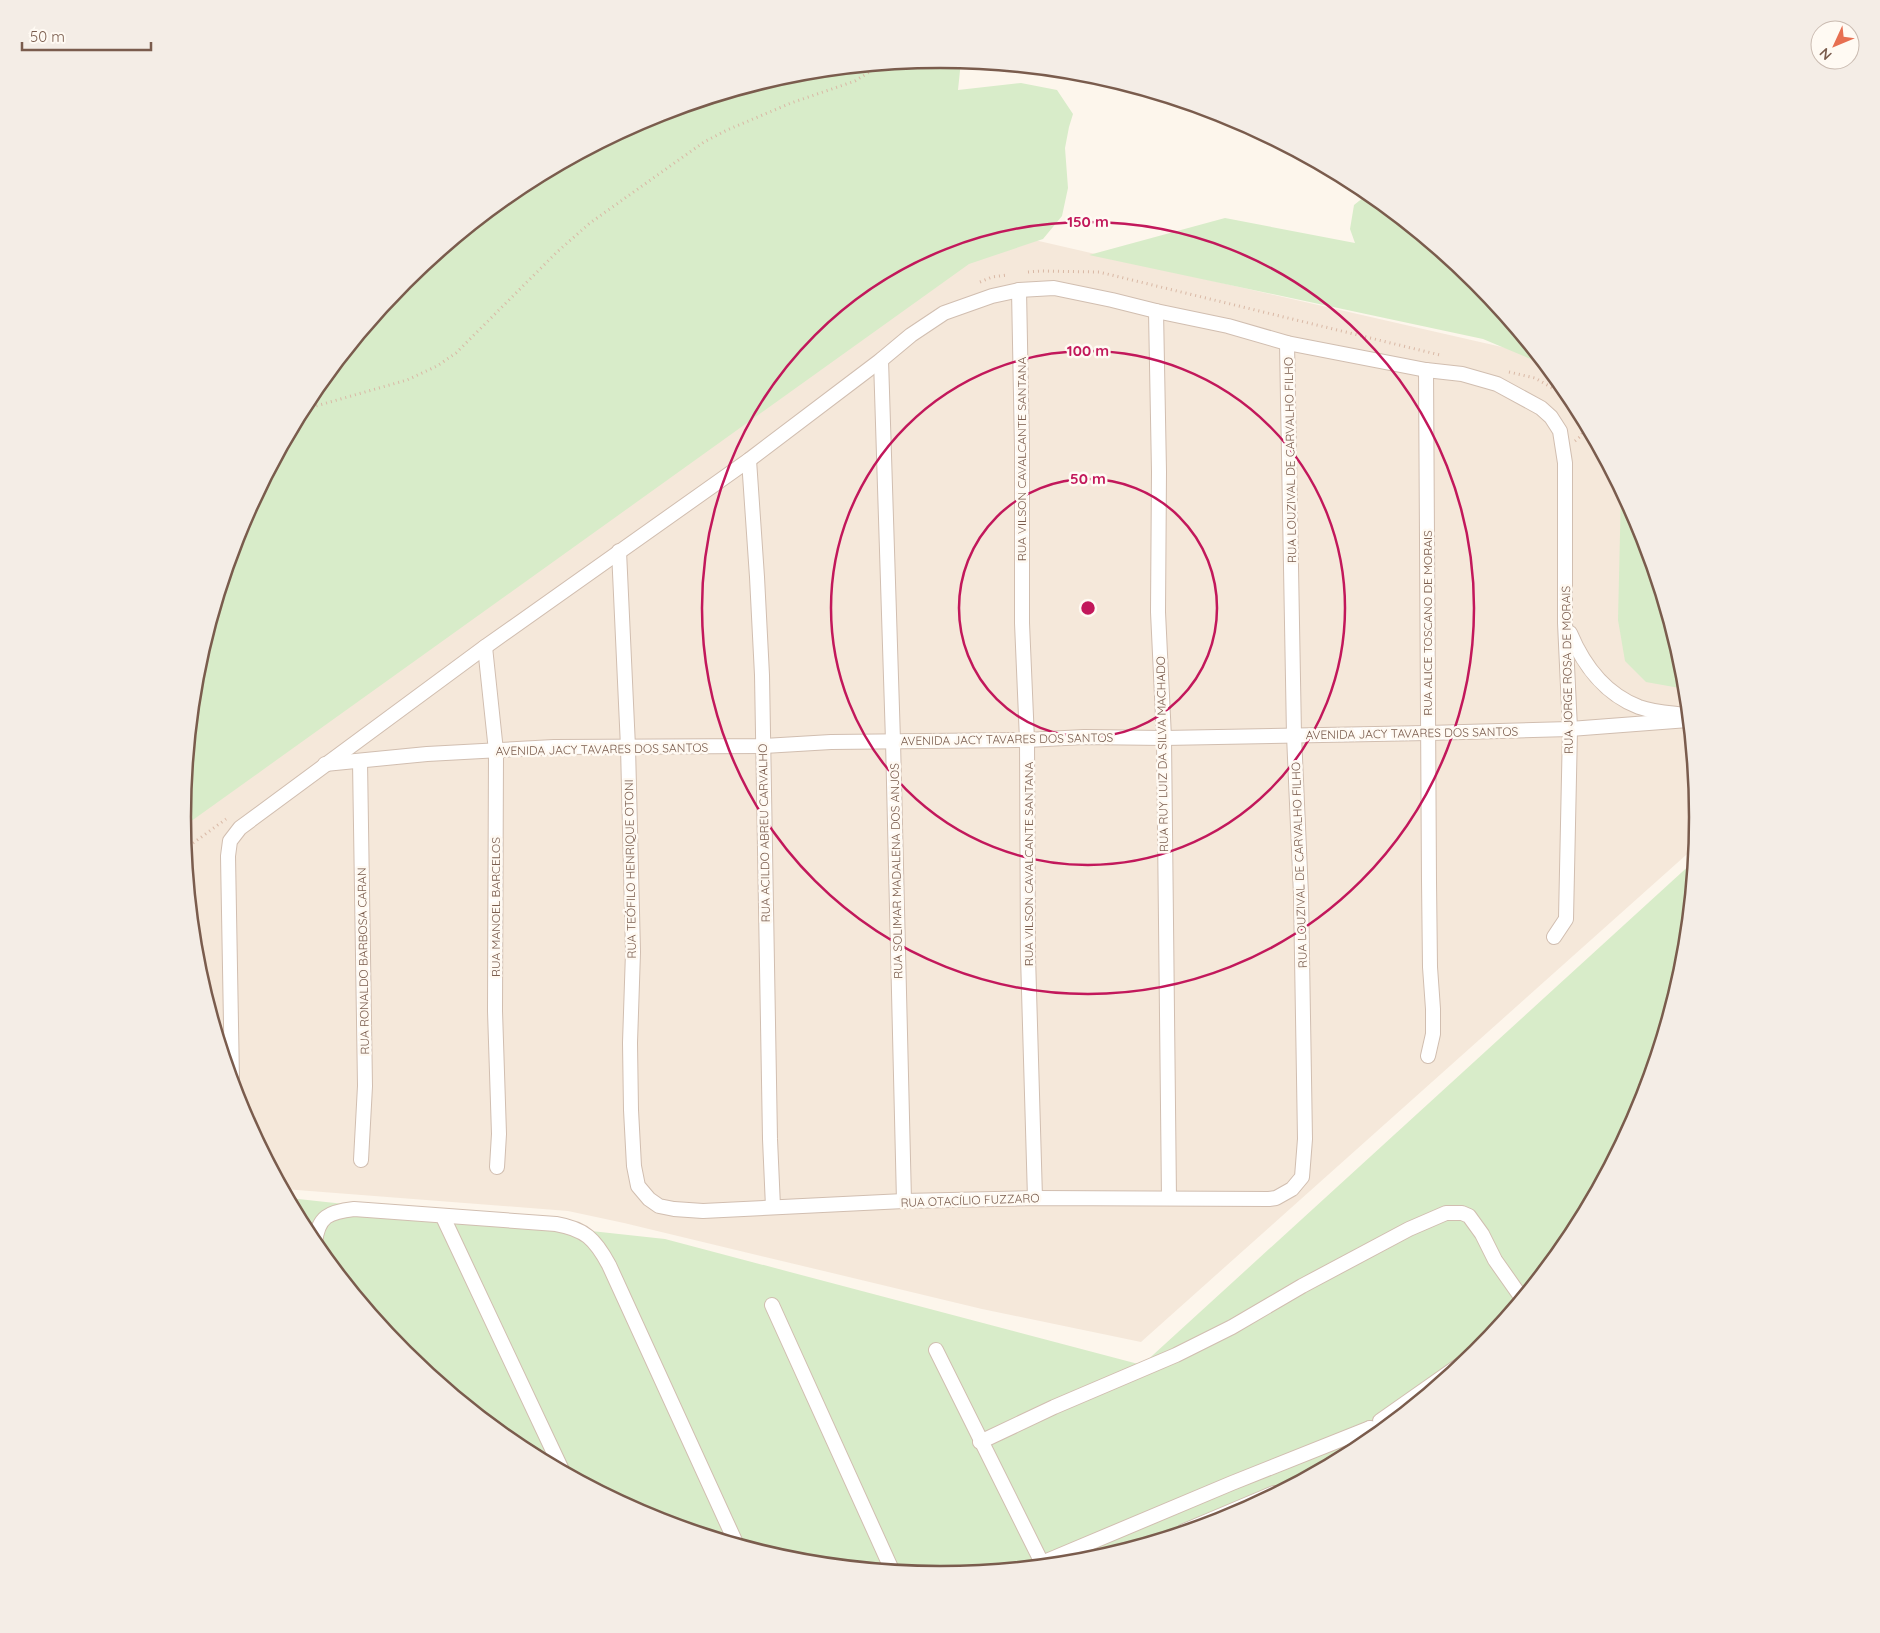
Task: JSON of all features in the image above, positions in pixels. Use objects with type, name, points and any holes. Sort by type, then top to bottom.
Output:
[{"type":"street","name":"RUA JORGE ROSA DE MORAIS","points":[[232,1059],[228,856],[230,841],[240,828],[485,647],[749,460],[911,335],[944,313],[979,300],[1019,290],[1054,288],[1228,326],[1287,343],[1426,370],[1462,374],[1497,384],[1541,408],[1552,417],[1560,430],[1565,463],[1566,623],[1570,729],[1566,919],[1554,937]]},
{"type":"street","name":"RUA VILSON CAVALCANTE SANTANA","points":[[1019,290],[1022,448],[1022,623],[1027,740],[1028,956],[1035,1198]]},
{"type":"street","name":"RUA RUY LUIZ DA SILVA MACHADO","points":[[1156,311],[1159,472],[1158,612],[1164,738],[1169,1198]]},
{"type":"street","name":"RUA LOUZIVAL DE CARVALHO FILHO","points":[[1287,343],[1294,735],[1301,895],[1303,1000],[1305,1139],[1302,1177]]},
{"type":"street","name":"RUA SOLIMAR MADALENA DOS ANJOS","points":[[881,360],[893,741],[904,1201]]},
{"type":"street","name":"RUA ALICE TOSCANO DE MORAIS","points":[[1426,370],[1430,958],[1433,1009],[1433,1034],[1428,1056]]},
{"type":"street","name":"RUA ACILDO ABREU CARVALHO","points":[[749,460],[758,577],[764,746],[767,1005],[773,1207]]},
{"type":"street","name":"RUA TEÓFILO HENRIQUE OTONI","points":[[619,551],[628,747],[633,952],[630,1043],[631,1110],[634,1166],[638,1186]]},
{"type":"street","points":[[1566,623],[1577,650],[1589,668],[1605,686],[1619,697],[1640,707],[1682,714]]},
{"type":"street","name":"RUA MANOEL BARCELOS","points":[[485,647],[496,751],[495,1011],[499,1134],[497,1167]]},
{"type":"street","name":"AVENIDA JACY TAVARES DOS SANTOS","points":[[326,764],[427,754],[554,747],[764,746],[831,742],[1027,740],[1084,737],[1164,738],[1428,733],[1570,729],[1683,720]]},
{"type":"street","name":"RUA RONALDO BARBOSA CARAN","points":[[360,761],[365,1077],[361,1160]]},
{"type":"street","name":"RUA OTACÍLIO FUZZARO","points":[[638,1186],[649,1199],[659,1206],[703,1211],[904,1201],[1035,1198],[1276,1198],[1292,1189],[1302,1177]]},
{"type":"street","points":[[316,1231],[323,1219],[335,1211],[354,1209],[556,1224],[573,1227],[588,1235],[600,1249],[609,1265],[733,1536]]},
{"type":"street","points":[[980,1442],[1232,1327],[1302,1286],[1409,1229],[1446,1213],[1462,1213],[1470,1216],[1495,1260],[1518,1292]]},
{"type":"street","points":[[443,1217],[557,1460]]},
{"type":"street","points":[[772,1305],[889,1564]]},
{"type":"street","points":[[936,1350],[1037,1559]]},
{"type":"street","points":[[1367,1431],[1410,1400]]},
{"type":"street","points":[[1059,1555],[1380,1422]]},
{"type":"path","points":[[313,407],[407,380],[437,366],[456,353],[557,252],[584,229],[704,142],[790,103],[849,83],[870,71]]},
{"type":"shaded area","points":[[986,229],[1527,353],[1563,400],[1589,442],[1612,485],[1632,530],[1649,576],[1675,670],[1683,719],[1689,816],[1687,854],[1141,1342],[982,1309],[568,1211],[290,1189],[268,1148],[248,1103],[231,1057],[217,1010],[205,963],[197,914],[191,820]]},
{"type":"green space","points":[[940,68],[960,68],[958,90],[1021,83],[1057,90],[1073,114],[1065,148],[1068,188],[1062,216],[1043,239],[969,264],[191,821],[197,719],[205,670],[231,576],[248,530],[268,485],[291,442],[317,400],[377,323],[410,287],[446,253],[484,222],[566,168],[609,145],[699,107],[746,93],[842,74],[891,69]]},
{"type":"green space","points":[[1362,198],[1396,222],[1434,253],[1470,287],[1533,360],[1483,339],[1089,255],[1225,218],[1355,243],[1350,229],[1354,205]]},
{"type":"green space","points":[[1621,505],[1649,576],[1663,623],[1678,688],[1646,682],[1625,661],[1618,620]]},
{"type":"green space","points":[[1687,868],[1683,914],[1675,963],[1649,1057],[1632,1103],[1612,1148],[1589,1191],[1563,1233],[1503,1310],[1470,1346],[1434,1380],[1396,1411],[1356,1439],[1314,1465],[1271,1488],[1181,1526],[1134,1540],[1038,1559],[989,1564],[940,1566],[891,1564],[842,1559],[746,1540],[699,1526],[653,1508],[565,1465],[484,1411],[446,1380],[410,1346],[377,1310],[317,1233],[296,1199],[665,1239],[1142,1365]]}]
